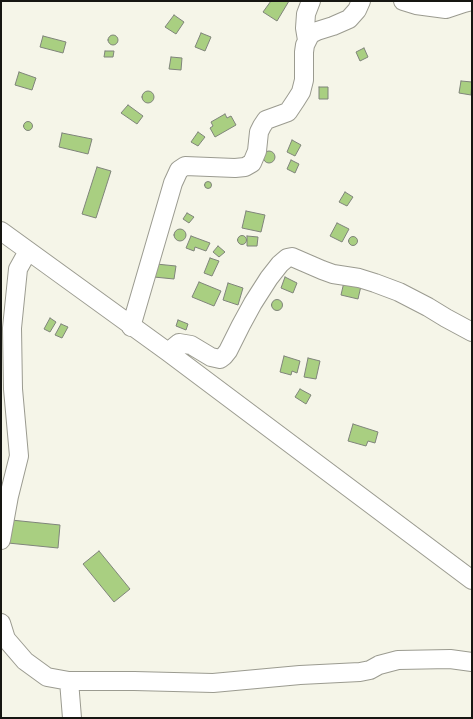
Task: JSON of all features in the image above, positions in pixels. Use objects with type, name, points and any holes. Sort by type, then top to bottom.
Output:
[{"type":"street","points":[[307,40],[305,28],[306,14],[311,1]]},
{"type":"street","points":[[131,327],[173,183],[179,170],[185,166],[235,168],[245,167],[252,163],[257,151],[259,132],[266,120],[288,112],[301,92],[304,80],[304,52],[307,40],[311,34],[349,19],[357,10],[361,1]]},
{"type":"street","points":[[403,1],[416,5],[446,9],[472,1]]},
{"type":"street","points":[[1,231],[131,327],[168,352],[472,580]]},
{"type":"street","points":[[1,540],[18,456],[13,389],[12,328],[18,270],[28,251]]},
{"type":"street","points":[[168,352],[178,343],[191,345],[211,357],[220,359],[224,356],[269,278],[286,258],[292,257],[328,272],[375,283],[399,292],[472,332]]},
{"type":"street","points":[[1,623],[6,639],[6,647],[47,677],[69,681],[212,683],[300,675],[360,672],[398,660],[450,659],[472,662]]},
{"type":"street","points":[[69,681],[72,718]]},
{"type":"building","points":[[271,1],[289,1],[277,21],[263,12]]},
{"type":"building","points":[[174,15],[184,22],[176,34],[165,27]]},
{"type":"building","points":[[201,33],[211,37],[205,51],[195,47]]},
{"type":"building","points":[[111,35],[115,35],[117,36],[117,44],[111,45],[108,42],[108,38]]},
{"type":"building","points":[[43,36],[66,42],[63,53],[40,47]]},
{"type":"building","points":[[364,48],[368,57],[360,61],[356,52]]},
{"type":"building","points":[[105,51],[114,51],[113,57],[104,57]]},
{"type":"building","points":[[171,57],[182,58],[181,70],[169,69]]},
{"type":"building","points":[[19,72],[36,78],[32,90],[15,85]]},
{"type":"building","points":[[461,81],[472,82],[471,95],[459,93]]},
{"type":"building","points":[[319,87],[328,87],[328,99],[319,99]]},
{"type":"building","points":[[148,91],[152,93],[154,97],[152,101],[148,103],[144,101],[142,97],[144,93]]},
{"type":"building","points":[[128,105],[143,116],[137,124],[121,113]]},
{"type":"building","points":[[225,114],[227,118],[231,116],[236,125],[215,137],[210,128],[213,126],[211,122]]},
{"type":"building","points":[[28,121],[33,126],[28,131],[23,126]]},
{"type":"building","points":[[198,132],[205,137],[198,146],[191,142]]},
{"type":"building","points":[[62,133],[92,139],[88,154],[59,147]]},
{"type":"building","points":[[292,140],[301,145],[295,156],[287,152]]},
{"type":"building","points":[[267,151],[271,151],[275,157],[271,163],[267,163],[263,159],[263,155]]},
{"type":"building","points":[[291,160],[299,164],[295,173],[287,169]]},
{"type":"building","points":[[97,167],[111,171],[96,218],[82,214]]},
{"type":"building","points":[[208,182],[211,185],[208,188],[205,185]]},
{"type":"building","points":[[345,192],[353,197],[347,206],[339,202]]},
{"type":"building","points":[[246,211],[265,215],[261,232],[242,228]]},
{"type":"building","points":[[187,213],[194,217],[189,223],[183,219]]},
{"type":"building","points":[[337,223],[349,229],[342,242],[330,236]]},
{"type":"building","points":[[178,229],[182,229],[186,235],[182,241],[178,241],[174,237],[174,233]]},
{"type":"building","points":[[191,236],[210,243],[206,251],[195,247],[194,251],[186,248]]},
{"type":"building","points":[[240,236],[244,236],[246,240],[244,244],[240,244],[238,242],[238,238]]},
{"type":"building","points":[[247,236],[258,237],[257,246],[247,246]]},
{"type":"building","points":[[353,236],[358,241],[353,246],[348,241]]},
{"type":"building","points":[[218,246],[225,252],[219,257],[213,252]]},
{"type":"building","points":[[210,258],[219,261],[212,276],[204,273]]},
{"type":"building","points":[[156,264],[176,266],[174,279],[154,277]]},
{"type":"building","points":[[285,277],[297,283],[293,293],[281,288]]},
{"type":"building","points":[[199,282],[221,291],[214,306],[192,297]]},
{"type":"building","points":[[344,282],[361,286],[358,299],[341,295]]},
{"type":"building","points":[[228,283],[243,288],[238,305],[223,300]]},
{"type":"building","points":[[277,299],[281,301],[283,305],[281,309],[277,311],[273,309],[271,305],[273,301]]},
{"type":"building","points":[[50,318],[56,322],[50,332],[44,329]]},
{"type":"building","points":[[178,320],[188,324],[186,330],[176,326]]},
{"type":"building","points":[[61,324],[68,327],[62,338],[55,335]]},
{"type":"building","points":[[284,356],[300,361],[297,373],[292,371],[291,375],[280,372]]},
{"type":"building","points":[[308,358],[320,361],[316,379],[304,377]]},
{"type":"building","points":[[300,389],[311,395],[306,404],[295,397]]},
{"type":"building","points":[[353,424],[378,432],[375,443],[368,441],[366,446],[348,441]]},
{"type":"building","points":[[11,520],[60,525],[58,548],[8,543]]},
{"type":"building","points":[[99,551],[130,589],[114,602],[83,564]]}]
